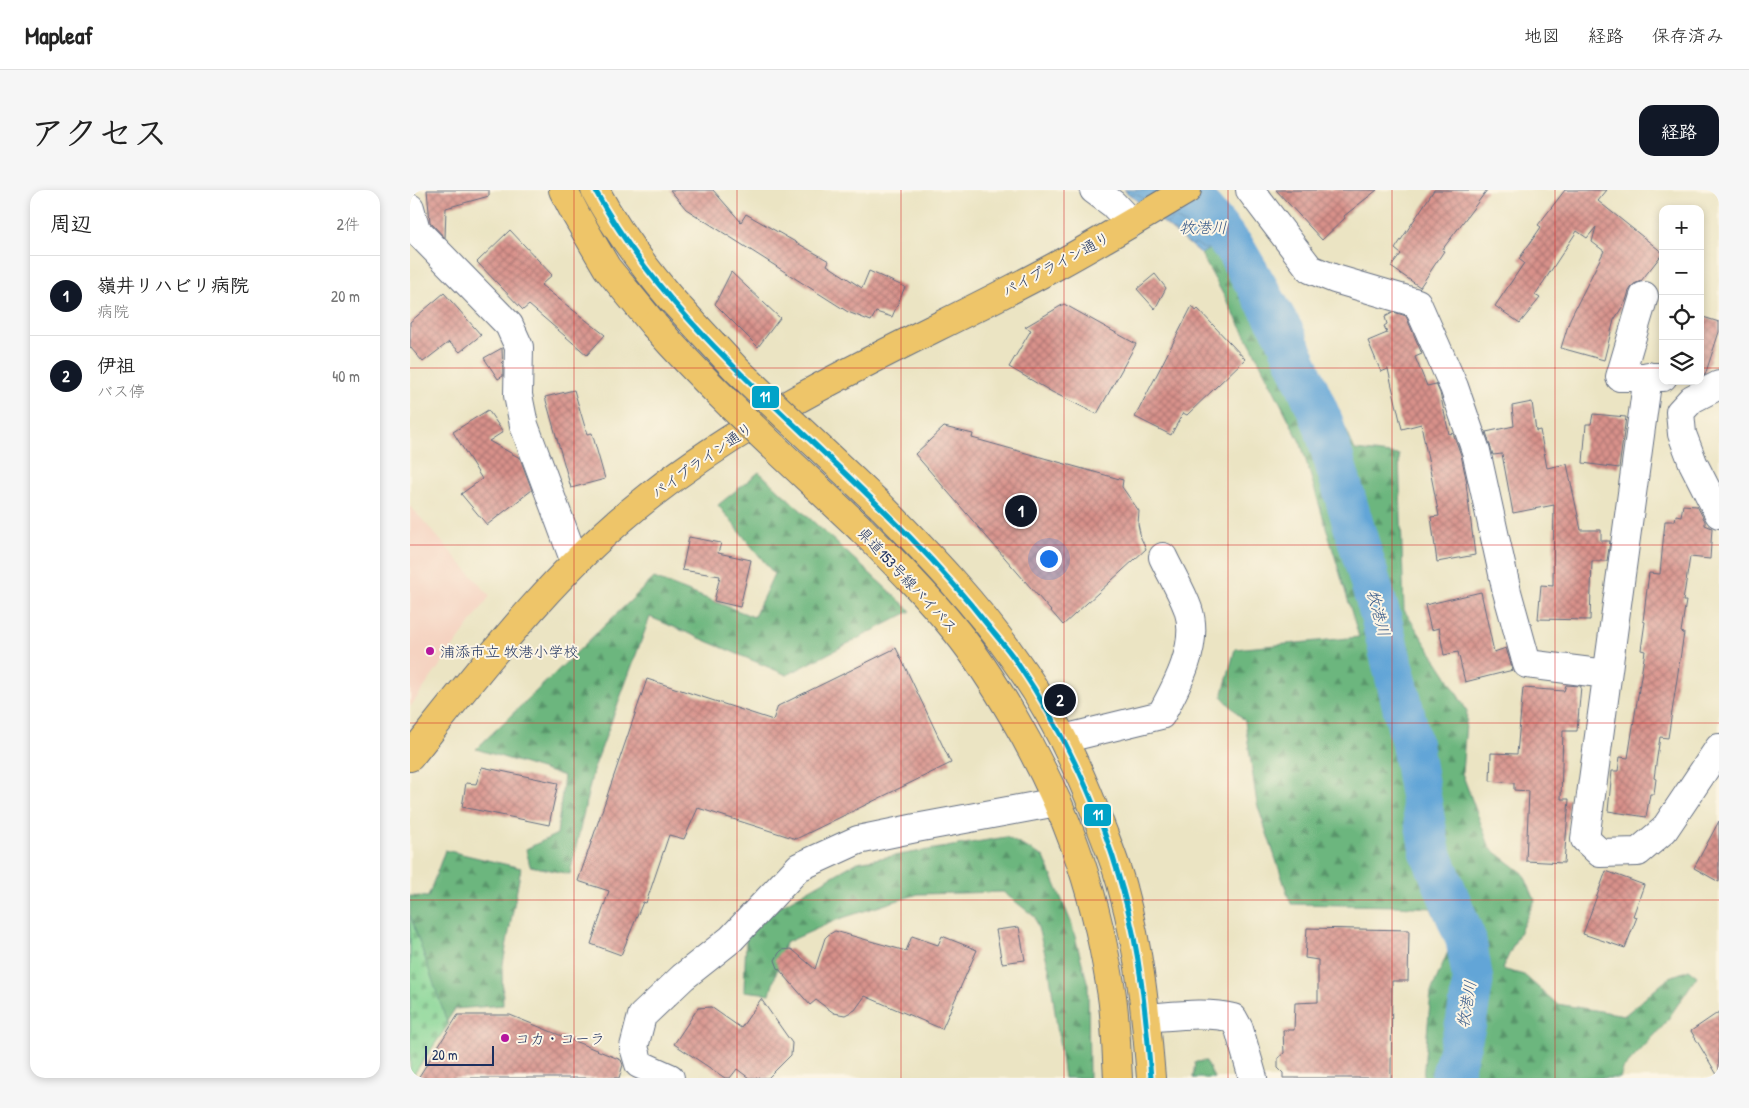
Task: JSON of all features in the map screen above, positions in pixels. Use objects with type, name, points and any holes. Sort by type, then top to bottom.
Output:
[{"type":"main road","name":"県道153号線バイパス","points":[[563,190],[607,268],[654,325],[719,395],[861,529],[928,598],[984,668],[1027,740],[1057,802],[1083,865],[1094,904],[1111,986],[1118,1078]]},
{"type":"main road","name":"県道153号線バイパス","points":[[595,190],[623,238],[672,300],[737,370],[881,506],[944,571],[1015,660],[1063,739],[1083,780],[1111,854],[1123,891],[1137,960],[1146,1018],[1151,1078]]},
{"type":"main road","name":"パイプライン通り","points":[[410,757],[534,605],[575,562],[651,495],[724,443],[801,396],[1056,266],[1187,190]]},
{"type":"street","points":[[1094,190],[1113,204],[1139,218]]},
{"type":"street","points":[[1250,190],[1310,270],[1418,303],[1454,386],[1476,451],[1507,592],[1527,664],[1607,674]]},
{"type":"street","points":[[410,208],[416,230],[509,325],[518,347],[518,395],[524,425],[575,562]]},
{"type":"street","points":[[1644,296],[1620,377],[1655,377],[1607,674],[1585,839],[1600,854],[1638,852],[1664,830],[1719,748]]},
{"type":"street","points":[[1704,379],[1719,380]]},
{"type":"street","points":[[1719,385],[1692,399],[1680,412],[1682,434],[1692,463],[1719,514]]},
{"type":"street","points":[[1063,739],[1161,715],[1174,692],[1184,668],[1192,635],[1188,610],[1163,557]]},
{"type":"street","points":[[670,1078],[639,1064],[634,1047],[642,1016],[683,977],[732,939],[799,867],[858,840],[1057,802]]},
{"type":"street","points":[[1146,1018],[1209,1015],[1222,1015],[1233,1018],[1239,1029],[1253,1078]]},
{"type":"shaded area","name":"浦添市立 牧港小学校","points":[[410,506],[490,596],[410,707]]},
{"type":"green space","points":[[1207,246],[1251,295],[1294,384],[1322,375],[1355,450],[1399,455],[1404,610],[1467,711],[1462,773],[1490,848],[1523,873],[1535,900],[1502,969],[1524,975],[1557,1004],[1625,1015],[1670,977],[1689,970],[1697,976],[1664,1025],[1623,1069],[1620,1078],[1423,1078],[1431,992],[1449,949],[1431,908],[1291,904],[1257,804],[1245,721],[1222,697],[1235,649],[1359,637],[1301,444],[1252,347],[1201,254]]},
{"type":"green space","points":[[759,472],[911,611],[787,675],[650,617],[593,771],[570,874],[530,866],[526,849],[557,834],[564,776],[476,749],[654,578],[754,617],[774,574],[718,505]]},
{"type":"green space","points":[[1006,837],[1044,857],[1071,922],[1088,985],[1089,1078],[1064,1078],[1049,968],[1035,917],[1003,892],[918,894],[839,919],[785,943],[770,994],[744,991],[746,937],[777,908],[857,862]]},
{"type":"green space","points":[[445,850],[521,868],[502,969],[503,1005],[455,1009],[422,1059],[410,1062],[410,896],[428,897]]},
{"type":"green space","points":[[410,915],[448,1025],[411,1078],[410,1078]]},
{"type":"green space","points":[[1206,1061],[1214,1078],[1193,1078],[1195,1062]]},
{"type":"water","name":"牧港川","points":[[1124,190],[1186,190],[1242,227],[1201,254]]},
{"type":"building","points":[[427,190],[489,190],[489,196],[446,208],[445,238],[430,222]]},
{"type":"building","points":[[670,190],[713,190],[741,222],[746,214],[829,261],[827,265],[862,288],[869,271],[905,287],[892,317],[876,312],[871,321],[848,312],[686,209]]},
{"type":"building","points":[[1276,190],[1377,190],[1344,216],[1345,218],[1322,240]]},
{"type":"building","points":[[1434,190],[1487,190],[1442,250],[1444,251],[1420,287],[1391,267],[1401,254],[1395,249]]},
{"type":"building","points":[[1565,190],[1607,190],[1598,201],[1659,250],[1659,258],[1641,281],[1634,284],[1614,320],[1604,360],[1561,348],[1570,319],[1604,251],[1592,242],[1596,227],[1587,238],[1577,231],[1535,295],[1540,298],[1520,323],[1495,306],[1524,263],[1519,259],[1541,227],[1538,225]]},
{"type":"building","points":[[510,230],[552,275],[541,285],[605,335],[587,355],[529,305],[523,310],[477,262]]},
{"type":"building","points":[[731,272],[780,318],[758,347],[715,304]]},
{"type":"building","points":[[1155,274],[1166,288],[1155,309],[1137,289]]},
{"type":"building","points":[[444,293],[481,335],[460,352],[449,342],[423,362],[410,347],[410,322]]},
{"type":"building","points":[[1064,304],[1136,344],[1097,414],[1052,392],[1009,367],[1031,330],[1025,327]]},
{"type":"building","points":[[1192,306],[1196,311],[1198,309],[1245,359],[1187,415],[1183,413],[1171,435],[1135,417]]},
{"type":"building","points":[[1394,312],[1406,316],[1422,354],[1415,357],[1427,386],[1436,384],[1440,393],[1449,434],[1453,433],[1461,455],[1467,483],[1475,555],[1437,562],[1431,517],[1439,516],[1421,424],[1402,429],[1388,369],[1381,372],[1368,341],[1387,333],[1384,326],[1387,324],[1385,317]]},
{"type":"building","points":[[1704,317],[1719,322],[1719,332],[1705,375]]},
{"type":"building","points":[[502,348],[503,376],[498,379],[484,358]]},
{"type":"building","points":[[574,390],[587,434],[592,433],[605,479],[571,488],[545,397]]},
{"type":"building","points":[[1532,402],[1536,431],[1540,430],[1547,468],[1567,464],[1581,530],[1601,530],[1601,541],[1610,541],[1607,561],[1592,561],[1590,620],[1538,619],[1541,585],[1553,586],[1554,505],[1513,513],[1502,454],[1493,455],[1486,432],[1514,426],[1512,406]]},
{"type":"building","points":[[488,410],[503,432],[489,441],[520,458],[532,490],[487,525],[461,494],[482,479],[453,432]]},
{"type":"building","points":[[1593,414],[1626,417],[1619,468],[1583,463],[1586,424],[1591,424]]},
{"type":"building","points":[[944,427],[973,434],[972,438],[1123,480],[1122,487],[1139,511],[1138,524],[1146,549],[1063,625],[915,454]]},
{"type":"building","points":[[1683,505],[1697,506],[1705,521],[1705,525],[1712,528],[1710,559],[1690,557],[1683,601],[1686,601],[1681,632],[1684,633],[1668,738],[1660,737],[1654,778],[1656,779],[1654,794],[1650,794],[1646,817],[1608,811],[1612,771],[1618,771],[1620,757],[1628,758],[1645,651],[1641,650],[1649,573],[1660,574],[1665,521],[1675,521],[1676,515],[1681,516]]},
{"type":"building","points":[[689,537],[721,543],[718,553],[751,560],[740,607],[714,601],[720,576],[682,570]]},
{"type":"building","points":[[1481,592],[1494,652],[1506,648],[1513,670],[1465,682],[1458,652],[1444,655],[1439,628],[1431,630],[1425,605]]},
{"type":"building","points":[[896,648],[951,763],[796,839],[698,808],[684,839],[669,835],[646,903],[643,902],[621,955],[591,944],[609,891],[578,881],[647,679],[773,720],[778,706]]},
{"type":"building","points":[[1566,685],[1581,686],[1577,731],[1563,731],[1561,799],[1569,799],[1564,863],[1526,861],[1529,791],[1514,790],[1514,783],[1490,781],[1491,753],[1517,754],[1523,688],[1564,691]]},
{"type":"building","points":[[482,767],[558,783],[549,825],[462,807],[466,783],[476,784]]},
{"type":"building","points":[[1719,821],[1719,882],[1694,868]]},
{"type":"building","points":[[1606,871],[1644,885],[1633,916],[1637,917],[1625,948],[1583,934]]},
{"type":"building","points":[[1019,927],[1025,960],[1002,963],[996,930]]},
{"type":"building","points":[[1307,928],[1409,930],[1408,981],[1392,981],[1391,1078],[1283,1078],[1283,1073],[1278,1068],[1278,1058],[1284,1053],[1283,1030],[1294,1030],[1295,1003],[1318,1002],[1318,960],[1305,958]]},
{"type":"building","points":[[835,931],[906,951],[912,936],[938,945],[942,936],[977,950],[942,1029],[865,996],[855,1010],[845,1015],[834,1013],[816,1000],[810,1005],[778,968],[775,960],[782,950],[791,949],[815,969],[825,938]]},
{"type":"building","points":[[761,999],[792,1043],[791,1055],[768,1078],[749,1078],[737,1069],[730,1078],[725,1078],[674,1044],[698,1008],[711,1007],[741,1028]]},
{"type":"building","points":[[1719,1012],[1719,1078],[1691,1031]]},
{"type":"building","name":"コカ・コーラ","points":[[458,1015],[510,1015],[621,1060],[623,1065],[619,1078],[418,1078]]},
{"type":"waterway","name":"牧港川","points":[[1186,199],[1201,208],[1235,249],[1284,333],[1323,423],[1381,618],[1411,741],[1430,851],[1466,940],[1473,981],[1466,1023],[1451,1078]]},
{"type":"transit line","name":"11","points":[[595,190],[617,228],[643,264],[699,331],[931,559],[1006,648],[1033,687],[1079,772],[1104,831],[1114,861],[1129,914],[1138,960],[1151,1078]]},
{"type":"place","name":"嶺井リハビリ病院","points":[[1021,511]]},
{"type":"place","name":"浦添市立 牧港小学校","points":[[430,651]]},
{"type":"place","name":"伊祖","points":[[1060,700]]},
{"type":"place","name":"コカ・コーラ","points":[[505,1038]]}]
